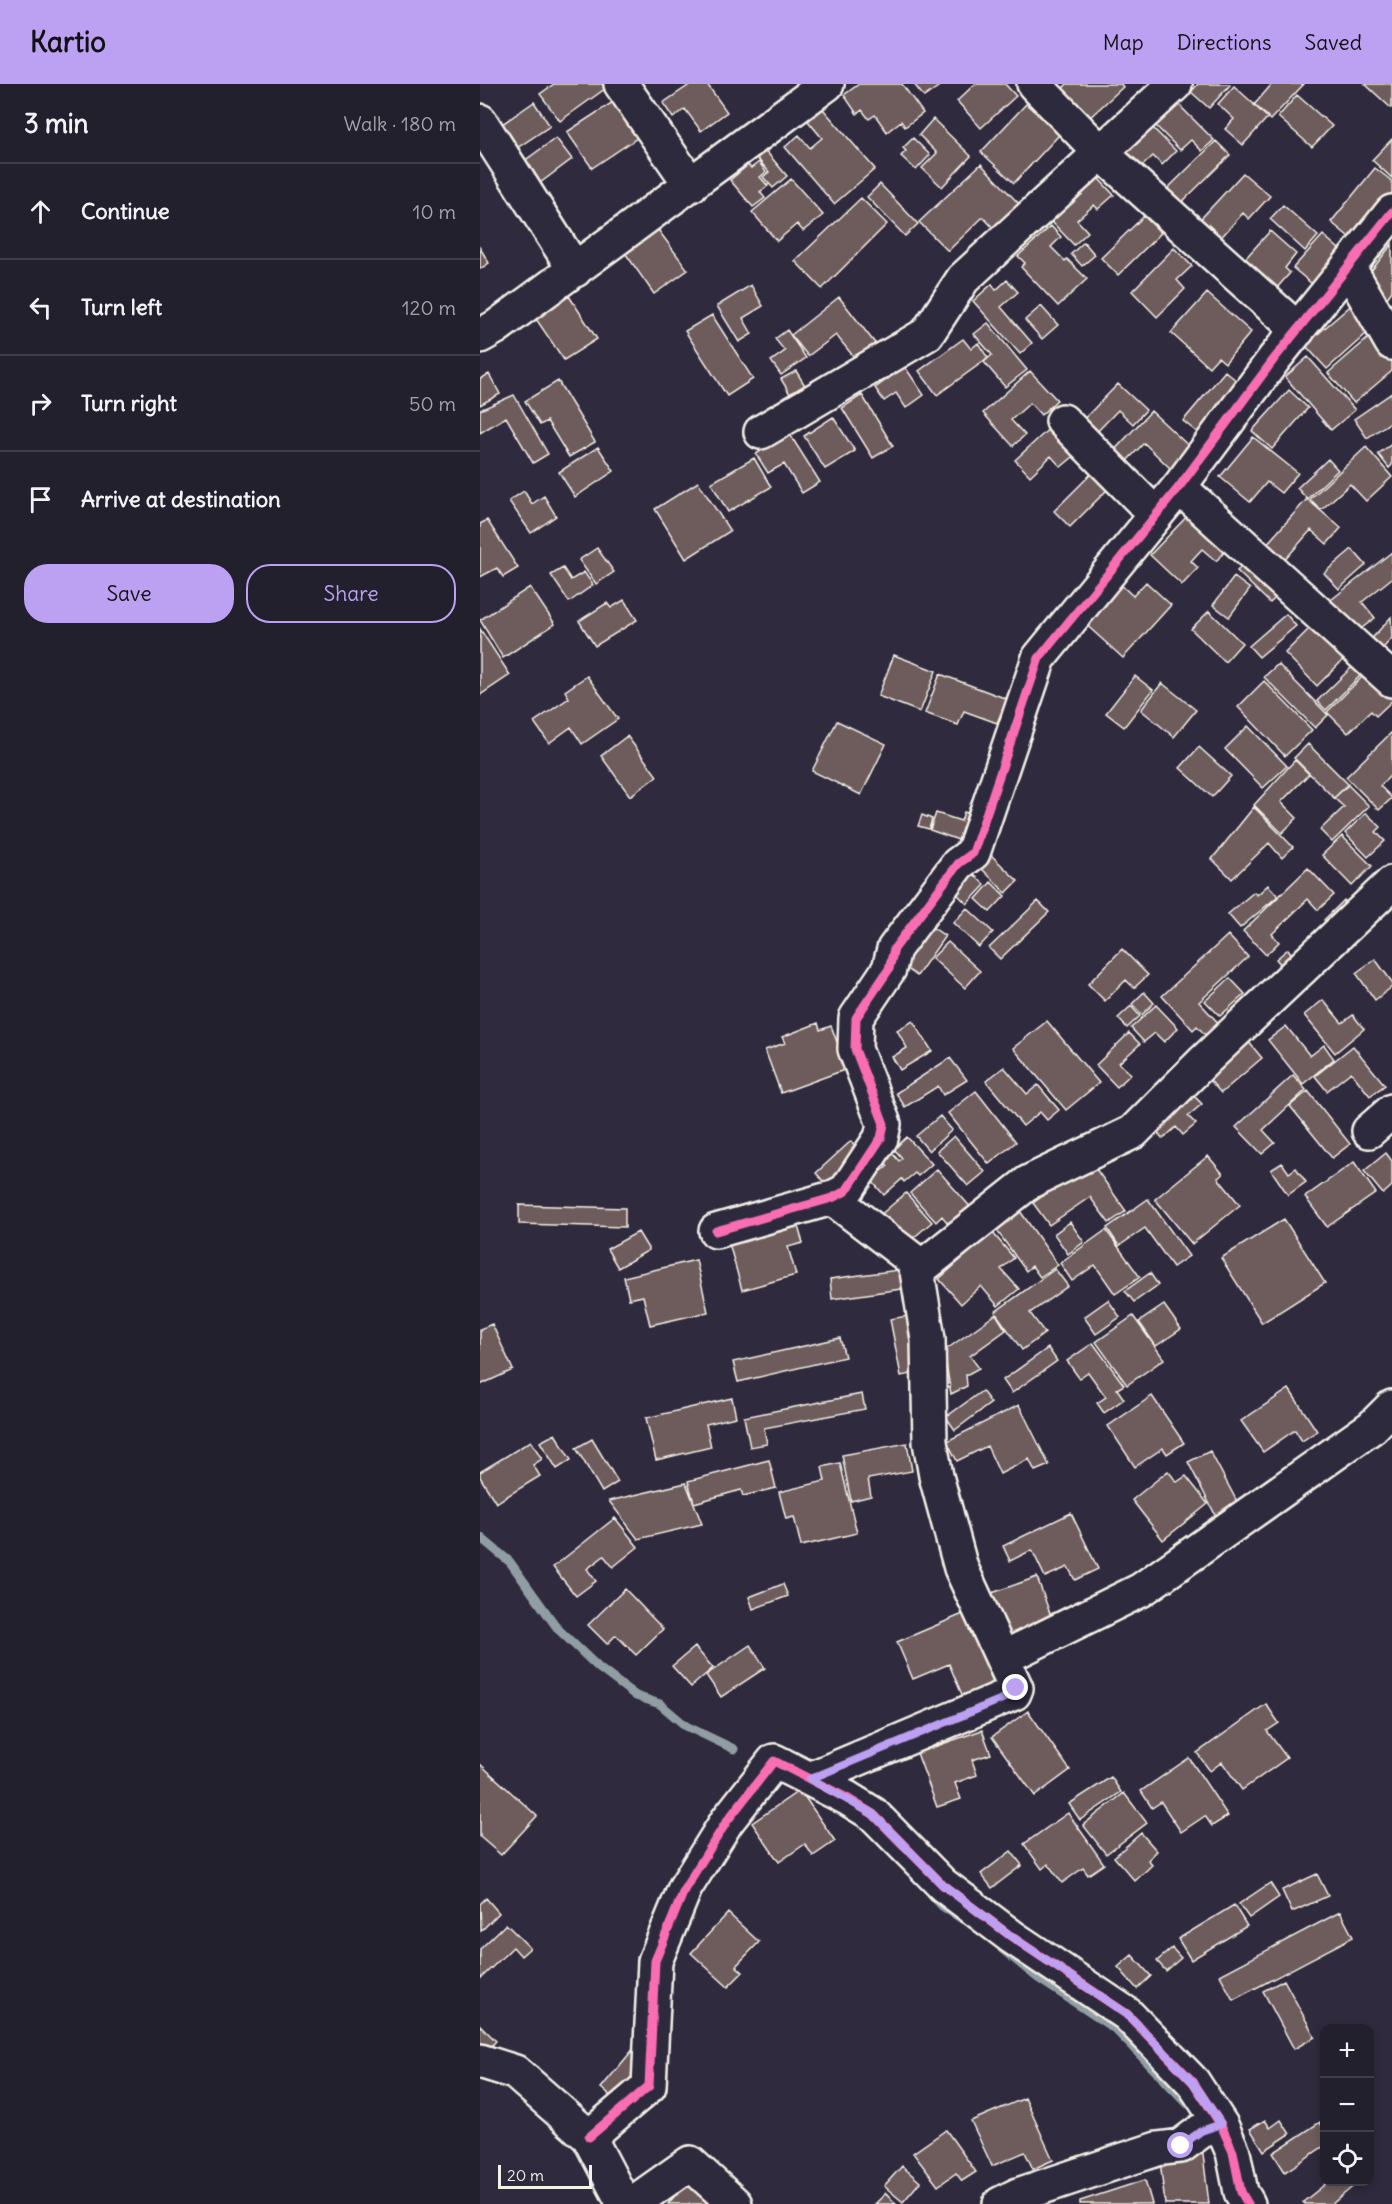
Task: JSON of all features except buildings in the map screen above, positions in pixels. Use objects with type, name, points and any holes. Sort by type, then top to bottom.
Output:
[{"type":"street","points":[[621,84],[692,184]]},
{"type":"street","points":[[480,336],[575,270],[827,84]]},
{"type":"street","points":[[1034,84],[1100,152],[1298,330]]},
{"type":"street","points":[[761,432],[927,334],[963,279],[1175,84]]},
{"type":"street","points":[[480,121],[575,270]]},
{"type":"street","points":[[716,1231],[832,1198],[846,1191],[881,1138],[884,1124],[855,1049],[856,1018],[889,969],[894,949],[958,864],[973,853],[984,827],[1039,658],[1179,487],[1274,359],[1392,212]]},
{"type":"street","points":[[1349,268],[1392,343]]},
{"type":"street","points":[[1063,421],[1156,515]]},
{"type":"street","points":[[1179,487],[1392,680]]},
{"type":"street","points":[[917,1271],[1029,1182],[1133,1132],[1204,1061],[1392,883]]},
{"type":"street","points":[[810,1779],[1014,1694],[1016,1688],[961,1568],[936,1476],[930,1442],[928,1339],[914,1260],[832,1198]]},
{"type":"street","points":[[1004,1658],[1141,1590],[1372,1427],[1392,1407]]},
{"type":"street","points":[[589,2137],[649,2086],[655,1962],[691,1878],[727,1821],[774,1761],[873,1814],[943,1885],[1012,1937],[1127,2014],[1193,2082],[1221,2124],[1233,2152],[1240,2192],[1248,2204]]},
{"type":"street","points":[[480,2061],[515,2072],[589,2137],[624,2204]]},
{"type":"street","points":[[1000,2204],[1018,2194],[1157,2149],[1181,2146],[1201,2131],[1221,2124]]},
{"type":"street","points":[[632,2204],[690,2163],[735,2204]]},
{"type":"waterway","points":[[480,1537],[510,1562],[558,1629],[599,1668],[636,1696],[660,1704],[686,1726],[734,1749]]},
{"type":"waterway","points":[[931,1894],[942,1906],[962,1919]]},
{"type":"waterway","points":[[1002,1949],[1038,1978],[1115,2029],[1188,2104]]},
{"type":"cycle path","points":[[716,1231],[832,1198],[846,1191],[881,1138],[884,1124],[855,1049],[856,1018],[889,969],[894,949],[958,864],[973,853],[1039,658],[1179,487],[1274,359],[1392,212]]},
{"type":"cycle path","points":[[589,2137],[649,2086],[655,1961],[685,1888],[727,1821],[774,1761],[847,1798],[873,1814],[943,1885],[1012,1937],[1127,2014],[1193,2082],[1221,2125],[1233,2152],[1241,2192],[1248,2204]]},
{"type":"route","points":[[1016,1688],[1014,1694],[810,1779],[873,1814],[943,1885],[1012,1937],[1127,2014],[1193,2082],[1221,2124],[1201,2131],[1181,2146]]}]
